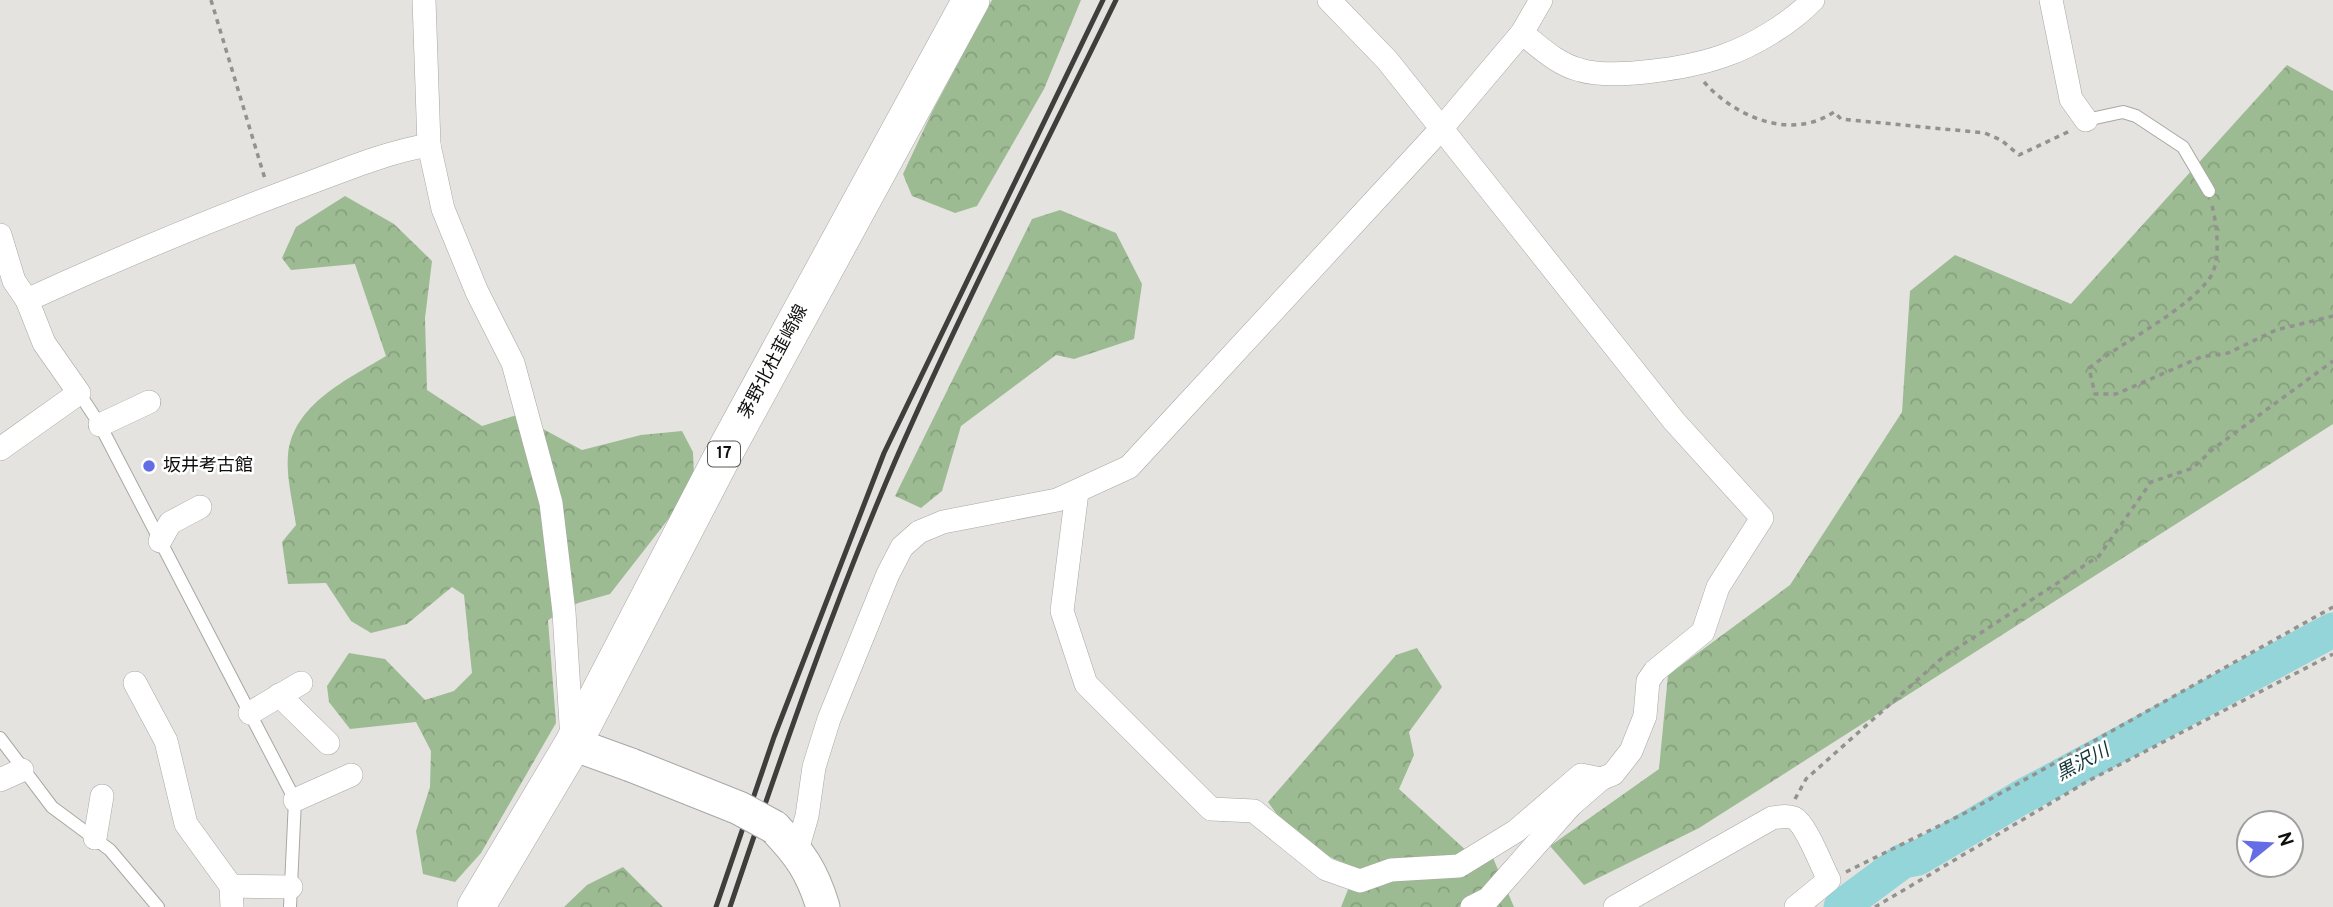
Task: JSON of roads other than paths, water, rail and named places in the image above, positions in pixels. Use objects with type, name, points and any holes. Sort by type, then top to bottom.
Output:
[{"type":"main road","name":"茅野北杜韮崎線","points":[[476,907],[573,744],[721,459],[971,0]]},
{"type":"street","points":[[424,0],[429,145],[443,209],[477,292],[513,363],[551,503],[564,612],[573,744],[739,808],[774,827],[797,850],[813,874],[823,907]]},
{"type":"street","points":[[1329,0],[1387,60],[1674,421],[1762,518],[1718,587],[1703,632],[1655,671],[1648,681],[1645,716],[1631,751],[1613,774],[1601,779],[1571,805],[1488,899],[1472,907]]},
{"type":"street","points":[[797,850],[807,816],[814,768],[829,719],[888,573],[902,547],[919,531],[943,522],[1057,500],[1129,467],[1309,268],[1441,128],[1522,33],[1541,0]]},
{"type":"street","points":[[1522,33],[1554,60],[1581,71],[1623,75],[1691,63],[1736,51],[1801,13],[1813,0]]},
{"type":"street","points":[[2051,0],[2071,99],[2085,120]]},
{"type":"street","points":[[27,300],[128,254],[272,197],[398,150],[429,145]]},
{"type":"street","points":[[0,235],[14,281],[27,300],[44,343],[79,393],[0,449]]},
{"type":"street","points":[[100,425],[149,402]]},
{"type":"street","points":[[1077,492],[1062,611],[1086,684],[1210,809],[1254,811],[1326,869],[1360,881],[1391,870],[1460,866],[1516,831],[1581,775],[1601,779]]},
{"type":"street","points":[[160,541],[170,523],[201,507]]},
{"type":"street","points":[[250,713],[301,682]]},
{"type":"street","points":[[135,683],[166,741],[186,824],[231,897],[290,897]]},
{"type":"street","points":[[279,695],[328,743]]},
{"type":"street","points":[[0,780],[22,770]]},
{"type":"street","points":[[295,800],[351,775]]},
{"type":"street","points":[[94,838],[102,796]]},
{"type":"street","points":[[1615,907],[1725,848],[1772,818],[1786,816],[1796,819],[1804,829],[1829,880],[1796,907]]},
{"type":"lane","points":[[2085,120],[2123,112],[2136,116],[2183,147],[2208,191]]},
{"type":"lane","points":[[79,393],[100,425],[295,800],[290,897]]},
{"type":"lane","points":[[0,738],[52,807],[110,850],[158,907]]},
{"type":"waterway","name":"黒沢川","points":[[1841,907],[1903,861],[1918,858],[2020,798],[2333,630]]},
{"type":"railway","points":[[716,907],[774,737],[884,453],[1103,0]]},
{"type":"railway","points":[[730,907],[829,625],[896,459],[976,286],[1116,0]]},
{"type":"place","name":"坂井考古館","points":[[149,466]]}]
